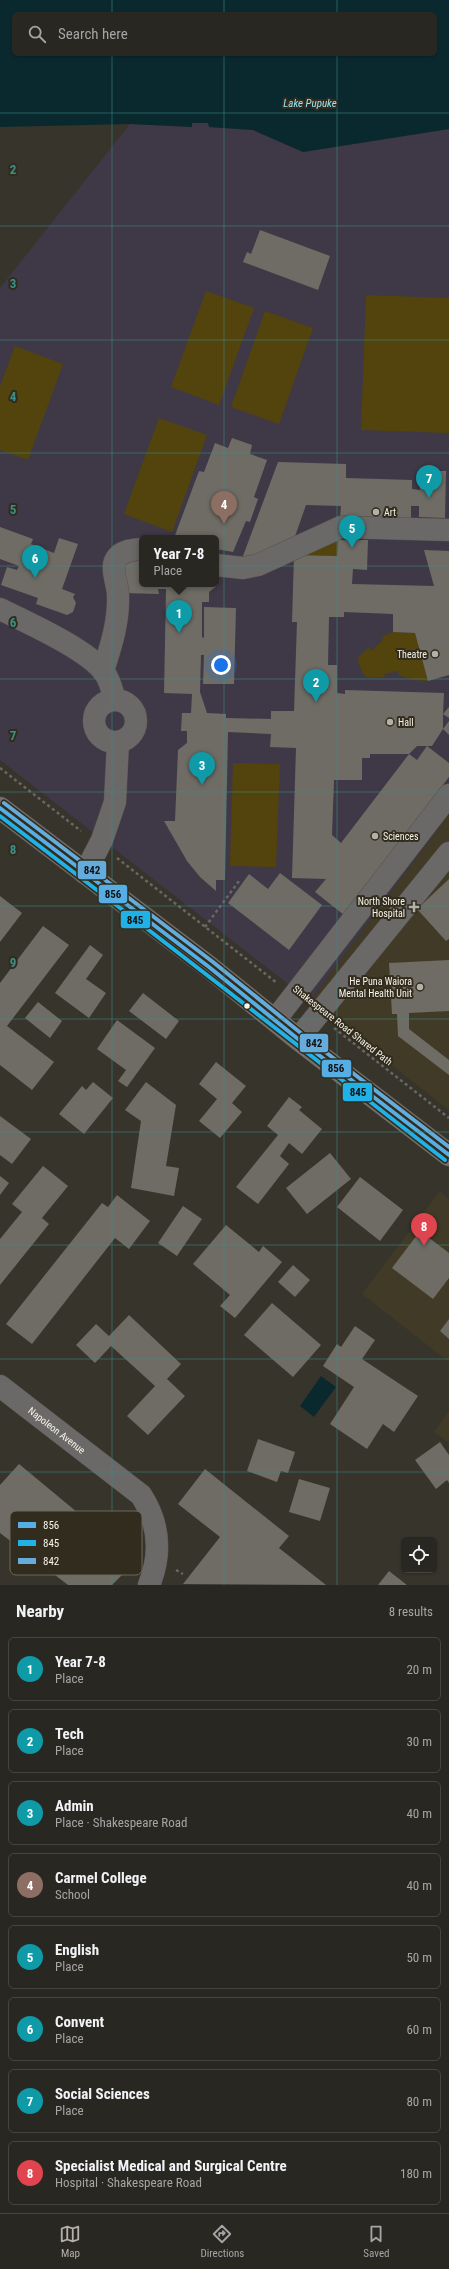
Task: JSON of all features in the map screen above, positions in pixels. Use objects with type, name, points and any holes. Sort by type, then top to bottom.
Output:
[{"type":"main road","points":[[0,808],[209,967],[298,1039],[449,1156]]},
{"type":"street","points":[[219,566],[229,568],[258,565],[341,527],[449,530]]},
{"type":"street","points":[[103,671],[119,613],[118,583],[114,569],[116,559],[127,551],[139,549]]},
{"type":"street","points":[[0,609],[47,632],[92,659],[103,671],[112,685],[115,700]]},
{"type":"street","points":[[115,700],[129,704],[136,716],[136,724],[130,736],[118,742],[104,739],[99,735],[94,722],[98,709],[109,701],[115,700]]},
{"type":"street","points":[[85,873],[102,840],[115,802],[118,742]]},
{"type":"street","points":[[275,1020],[449,795]]},
{"type":"street","points":[[298,1039],[449,853]]},
{"type":"street","name":"Napoleon Avenue","points":[[0,1386],[141,1495],[148,1506],[156,1529],[158,1545],[155,1565],[149,1585]]},
{"type":"path","points":[[205,927],[240,881]]},
{"type":"path","name":"Shakespeare Road Shared Path","points":[[228,944],[293,996]]},
{"type":"path","name":"Shakespeare Road Shared Path","points":[[317,1015],[449,1118]]},
{"type":"shaded area","points":[[192,123],[209,123],[209,127],[253,130],[303,152],[449,129],[449,814],[310,1001],[0,760],[0,288],[130,124],[192,127]]},
{"type":"shaded area","points":[[206,291],[254,308],[219,405],[171,387]]},
{"type":"shaded area","points":[[366,295],[449,298],[449,433],[361,430]]},
{"type":"shaded area","points":[[265,311],[313,328],[279,424],[231,407]]},
{"type":"shaded area","points":[[15,346],[63,364],[28,460],[0,450],[0,386]]},
{"type":"shaded area","points":[[159,418],[207,435],[172,532],[124,514]]},
{"type":"shaded area","points":[[338,540],[337,556],[300,555]]},
{"type":"shaded area","points":[[393,632],[415,633],[428,681],[412,680],[399,675],[398,671],[384,674],[385,677],[368,678],[364,675],[358,662],[359,656],[369,647],[371,651],[384,639],[381,637]]},
{"type":"shaded area","points":[[233,763],[280,764],[276,867],[230,866]]},
{"type":"shaded area","name":"North Shore Hospital","points":[[449,814],[449,1110],[310,1001]]},
{"type":"shaded area","points":[[440,1191],[449,1199],[449,1362],[362,1294]]},
{"type":"shaded area","points":[[449,1411],[449,1443],[434,1432]]},
{"type":"water","name":"Lake Pupuke","points":[[0,0],[449,0],[449,129],[303,152],[253,130],[209,127],[208,123],[192,123],[192,127],[130,124],[0,127]]},
{"type":"water","points":[[321,1376],[336,1387],[314,1417],[300,1406]]},
{"type":"building","points":[[260,230],[330,256],[318,290],[243,262],[247,252],[251,254]]},
{"type":"building","points":[[232,438],[252,445],[250,454],[267,460],[254,497],[258,499],[250,522],[246,521],[233,552],[219,550],[219,535],[175,535],[199,471],[204,472],[215,443],[228,448]]},
{"type":"building","name":"Art","points":[[278,462],[346,464],[346,478],[412,480],[412,489],[420,490],[420,471],[446,471],[445,518],[419,517],[419,506],[411,506],[411,520],[340,518],[341,506],[306,505],[292,545],[256,556],[243,556]]},
{"type":"building","points":[[0,527],[33,539],[31,544],[54,553],[59,538],[78,544],[62,589],[75,594],[73,597],[76,603],[73,612],[67,615],[36,604],[38,598],[1,585],[7,567],[17,570],[19,566],[0,559]]},
{"type":"building","points":[[338,540],[368,540],[367,570],[353,569],[352,584],[434,586],[424,550],[449,551],[449,675],[428,681],[415,633],[393,632],[393,614],[344,612],[344,617],[329,617],[328,665],[337,665],[337,693],[345,694],[345,690],[444,693],[443,729],[432,746],[427,746],[449,763],[449,777],[344,915],[315,892],[326,879],[292,878],[296,748],[270,747],[271,734],[228,732],[225,880],[216,880],[216,891],[200,877],[187,861],[164,821],[175,821],[178,750],[187,743],[187,731],[181,731],[182,713],[191,713],[192,694],[164,693],[166,589],[158,589],[159,594],[122,593],[123,556],[139,557],[139,587],[215,587],[209,592],[209,602],[202,602],[202,637],[204,638],[204,607],[236,608],[234,684],[203,684],[204,655],[201,655],[200,692],[207,713],[226,714],[226,718],[271,719],[271,711],[294,711],[297,622],[292,622],[294,555],[337,556]],"holes":[[[417,746],[427,746],[417,760],[409,754]],[[370,754],[409,754],[341,843],[332,835],[334,780],[362,780],[362,758],[370,758]]]},
{"type":"building","points":[[449,707],[449,718],[443,714]]},
{"type":"building","points":[[449,721],[449,735],[443,729]]},
{"type":"building","points":[[280,873],[322,905],[289,950],[228,903],[249,874],[268,889]]},
{"type":"building","points":[[449,879],[449,939],[446,941],[417,909]]},
{"type":"building","points":[[0,896],[22,913],[0,942]]},
{"type":"building","points":[[43,926],[69,945],[7,1026],[54,1062],[32,1090],[0,1065],[0,983]]},
{"type":"building","points":[[90,945],[103,955],[86,979],[106,993],[89,1018],[55,993]]},
{"type":"building","name":"He Puna Waiora Mental Health Unit","points":[[449,960],[449,1011],[409,1013],[409,1029],[449,1060],[449,1075],[398,1036],[397,1014],[392,1014],[389,963]]},
{"type":"building","points":[[143,993],[179,1021],[166,1039],[129,1011]]},
{"type":"building","points":[[38,1002],[62,1021],[50,1038],[25,1018]]},
{"type":"building","points":[[117,1020],[155,1048],[127,1087],[118,1081],[126,1070],[97,1049]]},
{"type":"building","points":[[216,1062],[246,1086],[232,1103],[242,1112],[220,1138],[199,1121],[217,1099],[199,1084]]},
{"type":"building","points":[[93,1082],[113,1098],[84,1134],[59,1114],[82,1086],[86,1090]]},
{"type":"building","points":[[146,1082],[176,1105],[166,1166],[179,1168],[174,1196],[131,1188],[141,1121],[125,1110]]},
{"type":"building","points":[[289,1097],[302,1107],[299,1110],[322,1129],[302,1154],[289,1143],[280,1156],[289,1164],[258,1204],[236,1187],[278,1135],[267,1126]]},
{"type":"building","points":[[0,1116],[31,1139],[12,1164],[0,1155]]},
{"type":"building","points":[[330,1153],[351,1179],[307,1214],[286,1188]]},
{"type":"building","points":[[43,1166],[68,1186],[42,1218],[49,1224],[0,1285],[0,1239],[22,1212],[12,1204]]},
{"type":"building","points":[[0,1176],[9,1183],[0,1195]]},
{"type":"building","points":[[360,1177],[403,1210],[380,1241],[337,1207]]},
{"type":"building","points":[[117,1195],[150,1221],[129,1249],[115,1238],[32,1344],[6,1324],[102,1203],[108,1207]]},
{"type":"building","points":[[183,1206],[202,1219],[177,1256],[158,1243]]},
{"type":"building","points":[[226,1225],[259,1252],[263,1246],[282,1262],[235,1318],[220,1306],[230,1295],[193,1264]]},
{"type":"building","points":[[420,1231],[449,1253],[449,1278],[433,1299],[392,1268]]},
{"type":"building","points":[[293,1265],[310,1280],[295,1297],[278,1282]]},
{"type":"building","points":[[272,1303],[321,1345],[293,1377],[244,1335]]},
{"type":"building","points":[[129,1315],[181,1364],[167,1379],[185,1396],[148,1435],[127,1416],[155,1386],[111,1346],[95,1363],[76,1345],[96,1324],[109,1336]]},
{"type":"building","points":[[449,1319],[449,1339],[440,1331]]},
{"type":"building","points":[[355,1326],[375,1340],[362,1359],[418,1396],[394,1432],[383,1424],[367,1449],[330,1424],[354,1387],[323,1366],[337,1344],[341,1347]]},
{"type":"building","points":[[258,1439],[295,1452],[288,1473],[281,1471],[277,1482],[247,1471]]},
{"type":"building","points":[[440,1442],[449,1455],[449,1483],[447,1480],[436,1489],[415,1460]]},
{"type":"building","points":[[19,1464],[76,1511],[10,1511],[10,1541],[0,1533],[0,1485]]},
{"type":"building","points":[[205,1469],[289,1536],[279,1548],[326,1585],[183,1584],[220,1537],[178,1504]]},
{"type":"building","points":[[299,1479],[330,1488],[320,1521],[289,1512]]},
{"type":"building","points":[[389,1571],[407,1585],[378,1585]]},
{"type":"building","points":[[55,1575],[122,1575],[112,1585],[68,1585]]},
{"type":"transit line","name":"842","points":[[4,803],[213,962],[302,1034],[449,1147]]},
{"type":"transit line","name":"856","points":[[0,808],[209,967],[298,1039],[449,1155]]},
{"type":"transit line","name":"845","points":[[0,816],[445,1160]]},
{"type":"place","name":"Social Sciences","points":[[429,498]]},
{"type":"place","name":"Art","points":[[376,512]]},
{"type":"place","name":"Carmel College","points":[[224,524]]},
{"type":"place","name":"English","points":[[352,548]]},
{"type":"place","name":"Convent","points":[[35,578]]},
{"type":"place","name":"Year 7-8","points":[[179,633]]},
{"type":"place","name":"Theatre","points":[[435,654]]},
{"type":"place","name":"Tech","points":[[316,702]]},
{"type":"place","name":"Hall","points":[[390,722]]},
{"type":"place","name":"Admin","points":[[202,785]]},
{"type":"place","name":"Sciences","points":[[375,836]]},
{"type":"place","name":"North Shore Hospital","points":[[414,907]]},
{"type":"place","name":"He Puna Waiora Mental Health Unit","points":[[420,987]]},
{"type":"place","name":"Specialist Medical and Surgical Centre","points":[[424,1246]]}]
